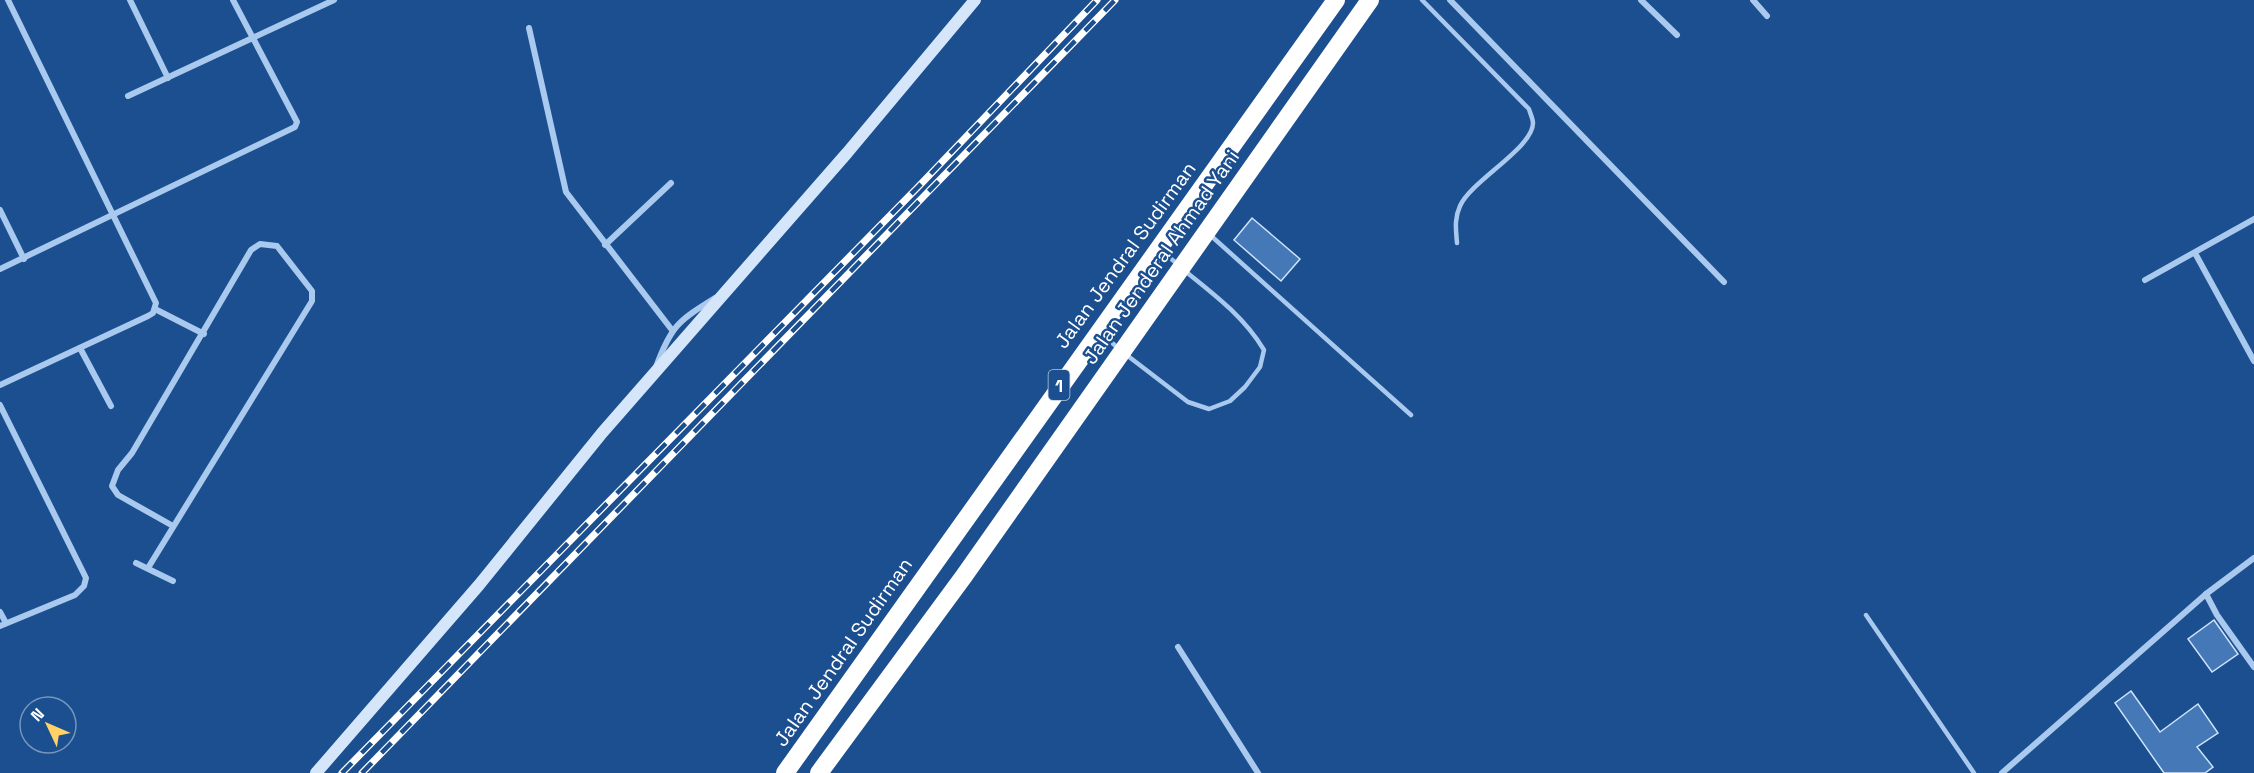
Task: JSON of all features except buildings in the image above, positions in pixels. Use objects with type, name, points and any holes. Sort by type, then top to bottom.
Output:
[{"type":"highway","name":"Jalan Jendral Sudirman","points":[[785,773],[1336,0]]},
{"type":"highway","name":"Jalan Jenderal Ahmad Yani","points":[[819,773],[964,576],[1370,0]]},
{"type":"street","points":[[0,385],[148,316],[155,309],[154,297],[8,0]]},
{"type":"street","points":[[130,0],[168,78]]},
{"type":"street","points":[[0,269],[295,127],[297,122],[233,0]]},
{"type":"street","points":[[128,96],[334,0]]},
{"type":"street","points":[[316,773],[464,602],[652,375],[847,153],[975,0]]},
{"type":"street","points":[[1450,0],[1724,282]]},
{"type":"street","points":[[1641,0],[1677,35]]},
{"type":"street","points":[[1753,0],[1767,16]]},
{"type":"street","points":[[529,28],[563,185],[579,211],[672,330]]},
{"type":"street","points":[[605,245],[670,183]]},
{"type":"street","points":[[0,210],[24,259]]},
{"type":"street","points":[[2145,280],[2254,219]]},
{"type":"street","points":[[148,568],[312,301],[312,291],[277,246],[260,244],[251,250],[204,334],[132,453],[118,470],[112,486],[118,495],[173,526]]},
{"type":"street","points":[[2195,253],[2254,361]]},
{"type":"street","points":[[652,375],[672,330],[693,311],[726,292]]},
{"type":"street","points":[[155,309],[204,334]]},
{"type":"street","points":[[80,348],[111,406]]},
{"type":"street","points":[[0,405],[86,578],[84,586],[75,595],[3,624],[0,612]]},
{"type":"street","points":[[2002,773],[2206,594],[2254,558]]},
{"type":"street","points":[[136,563],[172,581]]},
{"type":"street","points":[[2206,594],[2217,615],[2254,667]]},
{"type":"street","points":[[1178,647],[1258,773]]},
{"type":"lane","points":[[1422,0],[1529,109],[1534,122],[1530,134],[1461,205],[1456,219],[1457,243]]},
{"type":"lane","points":[[1207,232],[1411,415]]},
{"type":"lane","points":[[1098,331],[1188,402],[1209,409],[1230,401],[1260,367],[1264,350],[1253,332],[1226,304],[1158,248]]},
{"type":"lane","points":[[1866,615],[1974,773]]},
{"type":"railway","points":[[342,773],[919,186],[1097,0]]},
{"type":"railway","points":[[362,773],[1115,0]]}]
